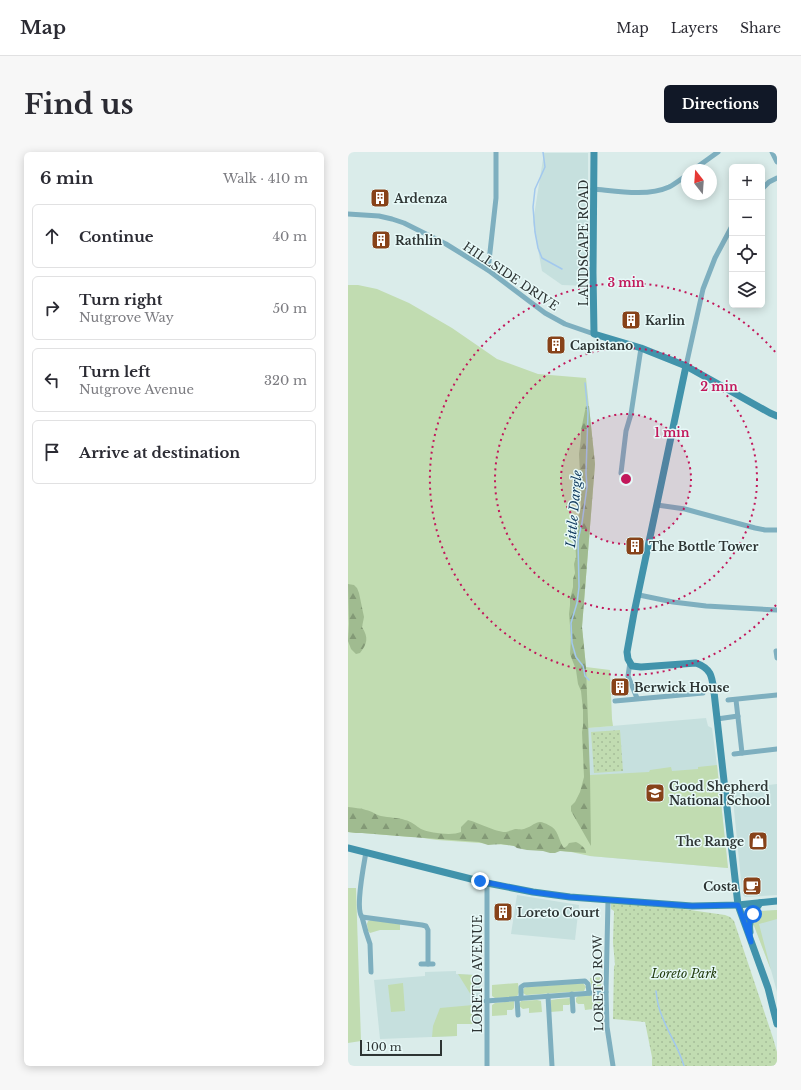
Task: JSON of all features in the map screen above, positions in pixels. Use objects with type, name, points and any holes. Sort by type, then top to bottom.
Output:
[{"type":"street","points":[[488,270],[496,198],[496,152]]},
{"type":"street","name":"LANDSCAPE ROAD","points":[[594,152],[594,334]]},
{"type":"street","points":[[701,164],[718,152]]},
{"type":"street","points":[[772,152],[777,162]]},
{"type":"street","points":[[765,186],[777,178]]},
{"type":"street","points":[[593,189],[637,193],[651,192],[667,188],[681,179]]},
{"type":"street","name":"HILLSIDE DRIVE","points":[[348,214],[379,216],[398,221],[446,244],[488,270],[545,312],[565,324],[594,334]]},
{"type":"street","points":[[729,232],[715,258],[703,289],[627,652],[628,659],[632,666],[641,667],[696,663],[703,665],[709,670],[713,680],[738,905],[768,988],[777,1024]]},
{"type":"street","points":[[594,334],[641,348],[686,366],[777,416]]},
{"type":"street","points":[[621,473],[626,431],[631,414],[641,348]]},
{"type":"street","points":[[657,505],[685,509],[755,528],[777,530]]},
{"type":"street","points":[[639,595],[673,602],[706,606],[777,610]]},
{"type":"street","points":[[776,651],[777,658]]},
{"type":"street","points":[[630,662],[628,676],[636,698]]},
{"type":"street","points":[[615,701],[703,693]]},
{"type":"street","points":[[728,700],[777,695]]},
{"type":"street","points":[[736,700],[742,753]]},
{"type":"street","points":[[717,719],[738,716]]},
{"type":"street","points":[[734,754],[777,749]]},
{"type":"street","points":[[348,848],[487,883],[570,897],[692,906],[738,905],[777,901]]},
{"type":"street","points":[[366,852],[360,889],[359,911],[370,944],[371,972]]},
{"type":"street","name":"LORETO AVENUE","points":[[487,883],[487,1066]]},
{"type":"street","name":"LORETO ROW","points":[[608,900],[606,992],[607,1027],[613,1066]]},
{"type":"street","points":[[751,942],[749,926],[750,918],[760,903]]},
{"type":"street","points":[[362,917],[426,926],[428,930],[430,964],[421,964]]},
{"type":"street","points":[[518,1015],[521,988],[524,985],[585,981],[588,984],[589,993]]},
{"type":"street","points":[[486,1001],[606,992]]},
{"type":"street","points":[[572,994],[574,1011]]},
{"type":"street","points":[[548,996],[552,1066]]},
{"type":"shaded area","points":[[544,153],[588,153],[588,286],[562,285],[542,271],[533,222]]},
{"type":"shaded area","name":"Good Shepherd National School","points":[[706,718],[708,726],[712,728],[728,868],[590,856],[588,728]]},
{"type":"shaded area","points":[[777,784],[777,895],[745,897],[742,890],[732,789]]},
{"type":"shaded area","points":[[517,895],[579,905],[575,940],[511,934]]},
{"type":"shaded area","points":[[777,910],[777,992],[771,970],[753,923],[761,911]]},
{"type":"shaded area","points":[[456,971],[456,974],[481,975],[481,1024],[457,1024],[457,1036],[380,1039],[374,980],[425,976],[425,972]]},
{"type":"green space","points":[[348,285],[358,285],[377,289],[409,303],[452,328],[497,359],[538,374],[586,378],[595,464],[582,627],[586,667],[610,670],[613,726],[588,728],[590,798],[590,775],[649,772],[650,770],[671,767],[672,771],[698,769],[698,767],[717,765],[728,868],[590,856],[571,852],[508,845],[348,832]]},
{"type":"green space","points":[[586,406],[589,406],[595,464],[582,627],[586,667],[591,846],[571,811],[571,806],[575,802],[580,792],[584,777],[582,732],[583,710],[581,691],[570,654],[571,637],[569,614],[575,573],[574,564],[576,557],[575,539],[578,527],[577,521],[581,508],[579,454],[581,430]]},
{"type":"green space","points":[[348,584],[354,585],[359,593],[364,617],[362,627],[366,634],[364,647],[360,653],[356,654],[351,649],[348,641]]},
{"type":"green space","points":[[620,730],[623,771],[594,773],[591,732]]},
{"type":"green space","points":[[348,807],[364,809],[377,815],[409,821],[421,829],[441,834],[461,832],[461,827],[468,820],[502,832],[523,829],[537,822],[543,822],[554,829],[558,834],[564,848],[569,843],[576,842],[584,848],[586,853],[560,851],[550,853],[527,850],[501,844],[488,845],[479,842],[348,832]]},
{"type":"green space","points":[[348,888],[356,888],[361,1041],[348,1043]]},
{"type":"green space","name":"Loreto Park","points":[[613,899],[725,915],[734,921],[773,1038],[777,1052],[777,1066],[652,1066],[652,1057],[645,1022],[613,1019],[615,965],[613,942],[614,911],[611,909],[611,904]]},
{"type":"green space","points":[[777,910],[777,919],[759,924],[771,970],[753,923],[755,916],[761,911]]},
{"type":"green space","points":[[371,920],[400,924],[400,930],[380,930],[370,933],[368,931],[367,924],[368,921]]},
{"type":"green space","points":[[458,974],[473,975],[471,995]]},
{"type":"green space","points":[[602,977],[601,989],[593,991],[590,978]]},
{"type":"green space","points":[[403,983],[405,1011],[391,1012],[388,985]]},
{"type":"green space","points":[[518,983],[519,992],[517,997],[495,998],[492,996],[492,985]]},
{"type":"green space","points":[[583,983],[586,987],[584,991],[526,995],[523,993],[524,988],[527,987]]},
{"type":"green space","points":[[594,995],[601,997],[601,1008],[585,1010],[584,1004],[578,1004],[576,1002],[576,998],[578,996]]},
{"type":"green space","points":[[571,998],[571,1003],[569,1005],[563,1005],[563,1011],[550,1012],[551,1000]]},
{"type":"green space","points":[[514,1001],[514,1008],[512,1010],[507,1010],[507,1015],[492,1016],[492,1005],[495,1003]]},
{"type":"green space","points":[[521,1001],[541,1001],[542,1012],[529,1013],[529,1008],[523,1009],[519,1006]]},
{"type":"green space","points":[[473,1005],[473,1024],[457,1024],[457,1036],[432,1037],[433,1026],[440,1008]]},
{"type":"waterway","name":"Little Dargle","points":[[543,152],[545,167],[535,189],[533,207],[535,232],[538,248],[542,258],[562,269]]},
{"type":"waterway","name":"Little Dargle","points":[[585,383],[588,413],[587,487],[578,540],[579,587],[577,603],[571,623],[572,643],[576,657],[583,666],[585,676],[589,680]]},
{"type":"waterway","name":"Little Dargle","points":[[656,991],[661,1013],[684,1066]]},
{"type":"place","name":"Ardenza","points":[[380,198]]},
{"type":"place","name":"Rathlin","points":[[381,240]]},
{"type":"place","name":"Karlin","points":[[631,320]]},
{"type":"place","name":"Capistano","points":[[556,345]]},
{"type":"place","name":"The Bottle Tower","points":[[635,546]]},
{"type":"place","name":"Berwick House","points":[[620,687]]},
{"type":"place","name":"Good Shepherd National School","points":[[655,793]]},
{"type":"place","name":"The Range","points":[[758,841]]},
{"type":"place","name":"Costa","points":[[752,886]]},
{"type":"place","name":"Loreto Court","points":[[503,912]]},
{"type":"route","points":[[480,881],[533,892],[570,897],[692,906],[738,905],[751,942],[749,926],[750,918],[753,914]]}]
